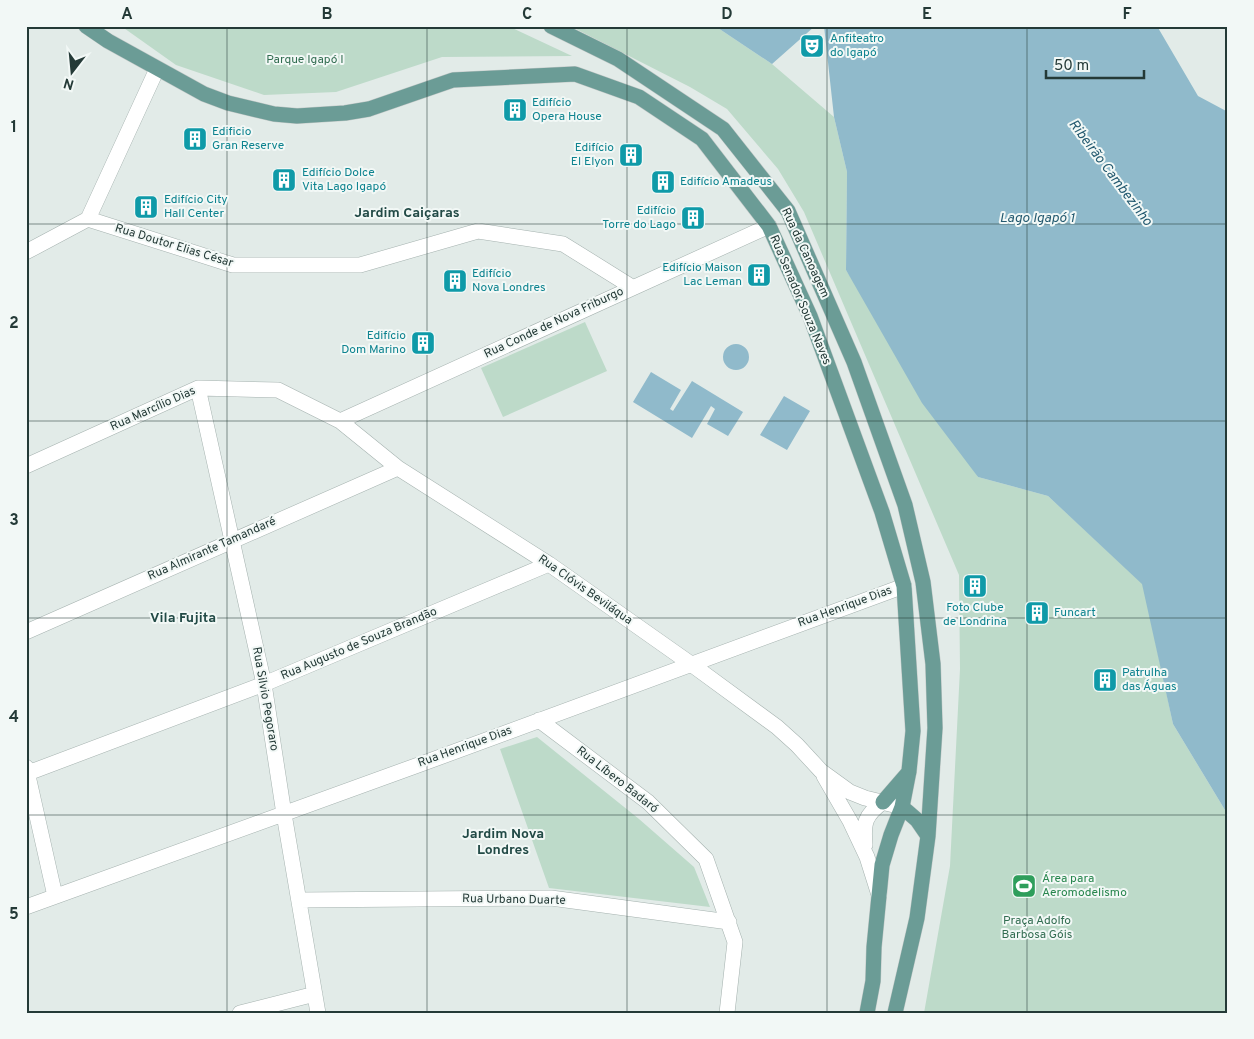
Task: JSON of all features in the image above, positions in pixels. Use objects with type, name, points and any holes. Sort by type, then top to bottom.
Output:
[{"type":"main road","name":"Rua Senador Souza Naves","points":[[86,26],[108,41],[204,94],[228,103],[274,114],[297,116],[345,113],[370,109],[453,80],[575,74],[640,97],[702,139],[769,226],[813,326],[882,512],[904,586],[913,732],[910,771],[902,807],[882,865],[874,947],[873,981],[867,1013]]},
{"type":"main road","name":"Rua da Canoagem","points":[[551,26],[618,59],[723,129],[788,211],[854,362],[905,504],[923,582],[933,664],[935,728],[928,836],[917,918],[895,1013]]},
{"type":"main road","points":[[883,802],[910,771]]},
{"type":"main road","points":[[902,807],[921,824],[928,836]]},
{"type":"street","points":[[26,252],[88,219],[157,69]]},
{"type":"street","name":"Rua Doutor Elias César","points":[[88,219],[233,265],[360,265],[478,231],[563,244],[632,287]]},
{"type":"street","name":"Rua Conde de Nova Friburgo","points":[[340,421],[769,226]]},
{"type":"street","name":"Rua Marcílio Dias","points":[[26,466],[198,388],[278,390],[340,421]]},
{"type":"street","name":"Rua Silvio Pegoraro","points":[[198,388],[264,684],[318,1013]]},
{"type":"street","name":"Rua Clóvis Beviláqua","points":[[340,421],[398,468],[549,564],[691,664],[776,727],[797,745],[821,771],[850,792],[864,798],[902,807]]},
{"type":"street","name":"Rua Almirante Tamandaré","points":[[26,632],[398,468]]},
{"type":"street","name":"Rua Augusto de Souza Brandão","points":[[27,770],[264,684],[549,564]]},
{"type":"street","name":"Rua Henrique Dias","points":[[26,907],[904,586]]},
{"type":"street","name":"Rua Líbero Badaró","points":[[538,720],[648,802],[706,859],[735,942],[727,1013]]},
{"type":"street","points":[[27,770],[55,896]]},
{"type":"street","name":"Rua Clóvis Beviláqua","points":[[821,771],[850,821],[866,857],[879,895]]},
{"type":"street","points":[[866,857],[863,829],[866,817],[883,802]]},
{"type":"street","name":"Rua Urbano Duarte","points":[[298,900],[551,898],[729,922]]},
{"type":"street","points":[[240,1013],[315,994]]},
{"type":"green space","name":"Parque Igapó I","points":[[121,26],[508,26],[572,56],[442,57],[336,92],[264,95],[176,65]]},
{"type":"green space","name":"Praça Adolfo Barbosa Góis","points":[[570,26],[715,26],[772,64],[834,117],[847,172],[846,270],[978,477],[1048,496],[1143,584],[1173,724],[1228,815],[1228,1013],[924,1013],[950,866],[960,669],[959,575],[804,212],[778,169],[727,109],[690,87]]},
{"type":"green space","points":[[585,322],[607,371],[503,417],[481,368]]},
{"type":"green space","points":[[537,737],[639,819],[694,867],[710,907],[549,888],[500,749]]},
{"type":"water","points":[[715,26],[815,26],[772,64]]},
{"type":"water","name":"Lago Igapó 1","points":[[824,26],[1157,26],[1198,96],[1228,112],[1228,815],[1173,724],[1142,584],[1048,496],[978,477],[922,403],[846,270],[847,172],[834,117]]},
{"type":"water","points":[[736,344],[745,348],[749,357],[745,366],[736,370],[727,366],[723,357],[727,348]]},
{"type":"water","points":[[651,372],[681,390],[670,409],[673,411],[692,381],[743,412],[728,436],[707,424],[715,409],[711,406],[692,438],[633,402]]},
{"type":"water","points":[[784,396],[810,411],[787,450],[760,435]]},
{"type":"place","name":"Anfiteatro do Igapó","points":[[812,46]]},
{"type":"place","name":"Edifício Opera House","points":[[515,110]]},
{"type":"place","name":"Edificio Gran Reserve","points":[[195,139]]},
{"type":"place","name":"Edifício El Elyon","points":[[631,155]]},
{"type":"place","name":"Edifício Dolce Vita Lago Igapó","points":[[284,180]]},
{"type":"place","name":"Edifício Amadeus","points":[[663,182]]},
{"type":"place","name":"Edifício City Hall Center","points":[[146,207]]},
{"type":"place","name":"Edifício Torre do Lago","points":[[693,218]]},
{"type":"place","name":"Edifício Maison Lac Leman","points":[[759,275]]},
{"type":"place","name":"Edifício Nova Londres","points":[[455,281]]},
{"type":"place","name":"Edifício Dom Marino","points":[[423,343]]},
{"type":"place","name":"Foto Clube de Londrina","points":[[975,586]]},
{"type":"place","name":"Funcart","points":[[1037,613]]},
{"type":"place","name":"Patrulha das Águas","points":[[1105,680]]},
{"type":"place","name":"Área para Aeromodelismo","points":[[1024,886]]},
{"type":"district","name":"Jardim Caiçaras","points":[[407,213]]},
{"type":"district","name":"Vila Fujita","points":[[183,618]]},
{"type":"district","name":"Jardim Nova Londres","points":[[503,842]]},
{"type":"water label","name":"Ribeirão Cambezinho","points":[[1110,173]]}]
